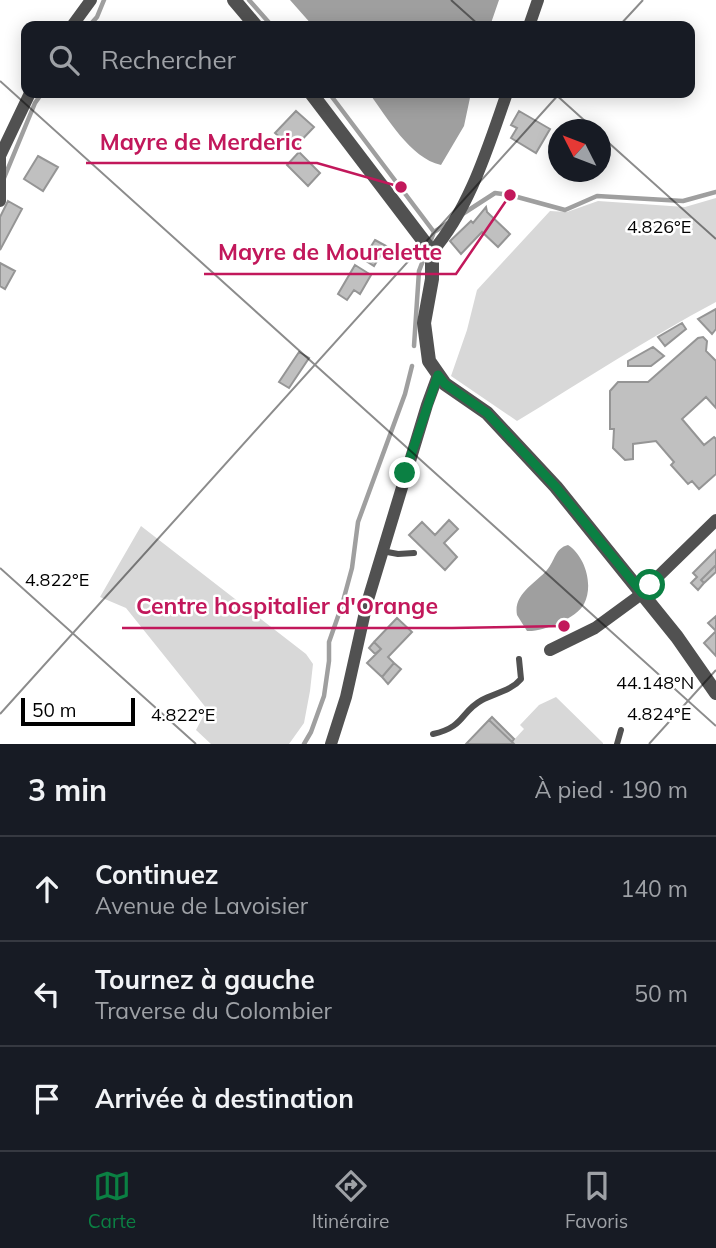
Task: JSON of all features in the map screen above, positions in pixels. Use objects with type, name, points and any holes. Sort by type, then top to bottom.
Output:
[{"type":"street","points":[[76,21],[91,0]]},
{"type":"street","points":[[234,0],[252,21]]},
{"type":"street","points":[[531,21],[538,0]]},
{"type":"street","points":[[0,201],[1,156],[28,98]]},
{"type":"street","points":[[315,98],[429,248],[432,279],[424,323],[429,360],[438,375],[445,384],[487,413],[556,487],[642,593],[716,693]]},
{"type":"street","points":[[429,248],[452,226],[505,98]]},
{"type":"street","points":[[331,744],[346,696],[364,614],[382,551],[426,405],[438,375]]},
{"type":"street","points":[[550,650],[595,628],[642,593],[716,520]]},
{"type":"lane","points":[[382,551],[398,554],[414,552]]},
{"type":"lane","points":[[433,734],[457,726],[480,701],[515,686],[521,679],[519,659]]},
{"type":"lane","points":[[617,744],[621,730]]},
{"type":"shaded area","points":[[290,0],[499,0],[492,21],[309,21]]},
{"type":"shaded area","points":[[373,98],[470,98],[464,126],[441,165],[419,154]]},
{"type":"shaded area","points":[[716,198],[716,302],[517,421],[451,376],[477,290],[550,211],[567,212],[598,201],[685,207]]},
{"type":"shaded area","points":[[141,526],[306,654],[313,664],[304,723],[289,744],[211,744],[196,730],[207,709],[126,608],[100,597]]},
{"type":"shaded area","points":[[568,545],[579,556],[586,572],[588,588],[584,604],[559,623],[527,631],[517,615],[518,601],[547,570],[560,549]]},
{"type":"shaded area","points":[[556,697],[603,744],[512,742],[524,729],[520,725],[539,705]]},
{"type":"building","points":[[296,111],[314,127],[293,149],[275,133]]},
{"type":"building","points":[[519,111],[548,128],[548,132],[536,153],[511,138],[517,128],[511,125]]},
{"type":"building","points":[[299,152],[320,173],[308,186],[287,165]]},
{"type":"building","points":[[38,156],[58,167],[43,191],[24,179]]},
{"type":"building","points":[[8,201],[22,209],[0,250],[0,217]]},
{"type":"building","points":[[486,207],[487,212],[510,234],[498,247],[482,232],[461,254],[450,241],[471,221],[473,223]]},
{"type":"building","points":[[375,240],[386,246],[374,266],[363,259]]},
{"type":"building","points":[[0,263],[15,271],[5,289],[0,286]]},
{"type":"building","points":[[355,265],[371,275],[360,294],[354,290],[347,300],[338,294]]},
{"type":"building","points":[[716,309],[716,329],[712,334],[698,319]]},
{"type":"building","points":[[682,323],[686,329],[665,346],[658,337]]},
{"type":"building","points":[[703,337],[707,341],[706,351],[716,361],[716,408],[706,397],[682,419],[704,445],[714,437],[716,439],[716,474],[699,489],[692,481],[688,484],[671,465],[674,462],[656,441],[633,444],[633,459],[625,460],[613,448],[610,391],[618,382],[648,382],[698,338]]},
{"type":"building","points":[[653,347],[664,356],[651,366],[628,366],[628,361]]},
{"type":"building","points":[[299,352],[309,358],[289,388],[279,382]]},
{"type":"building","points":[[449,520],[458,529],[444,543],[457,557],[445,570],[409,535],[422,522],[435,535]]},
{"type":"building","points":[[716,550],[716,565],[701,580],[704,583],[698,590],[691,583],[697,577],[693,573]]},
{"type":"building","points":[[716,565],[716,572],[704,583],[701,580]]},
{"type":"building","points":[[716,616],[716,631],[708,623]]},
{"type":"building","points":[[397,618],[412,632],[388,657],[394,663],[382,677],[367,663],[381,649],[374,642]]},
{"type":"building","points":[[716,631],[716,656],[704,643]]},
{"type":"building","points":[[374,642],[381,649],[375,654],[369,648]]},
{"type":"building","points":[[394,663],[401,669],[388,684],[382,677]]},
{"type":"building","points":[[492,717],[514,739],[512,742],[489,720]]},
{"type":"building","points":[[489,720],[512,742],[514,744],[466,744]]},
{"type":"waterway","points":[[93,21],[104,0]]},
{"type":"waterway","points":[[249,0],[268,21]]},
{"type":"waterway","points":[[4,178],[38,98]]},
{"type":"waterway","points":[[333,98],[434,232]]},
{"type":"waterway","points":[[461,215],[495,193],[565,210],[597,196],[683,201],[716,192]]},
{"type":"waterway","points":[[434,232],[448,223]]},
{"type":"waterway","points":[[414,346],[419,271],[434,232]]},
{"type":"waterway","points":[[304,744],[324,696],[329,642],[352,568],[358,522],[405,394],[412,366]]},
{"type":"place","name":"Mayre de Merderic","points":[[401,187]]},
{"type":"place","name":"Mayre de Mourelette","points":[[510,195]]},
{"type":"place","name":"Centre hospitalier d'Orange","points":[[564,626]]},
{"type":"route","points":[[405,473],[438,375],[445,384],[487,413],[556,487],[642,593],[650,585]]}]
